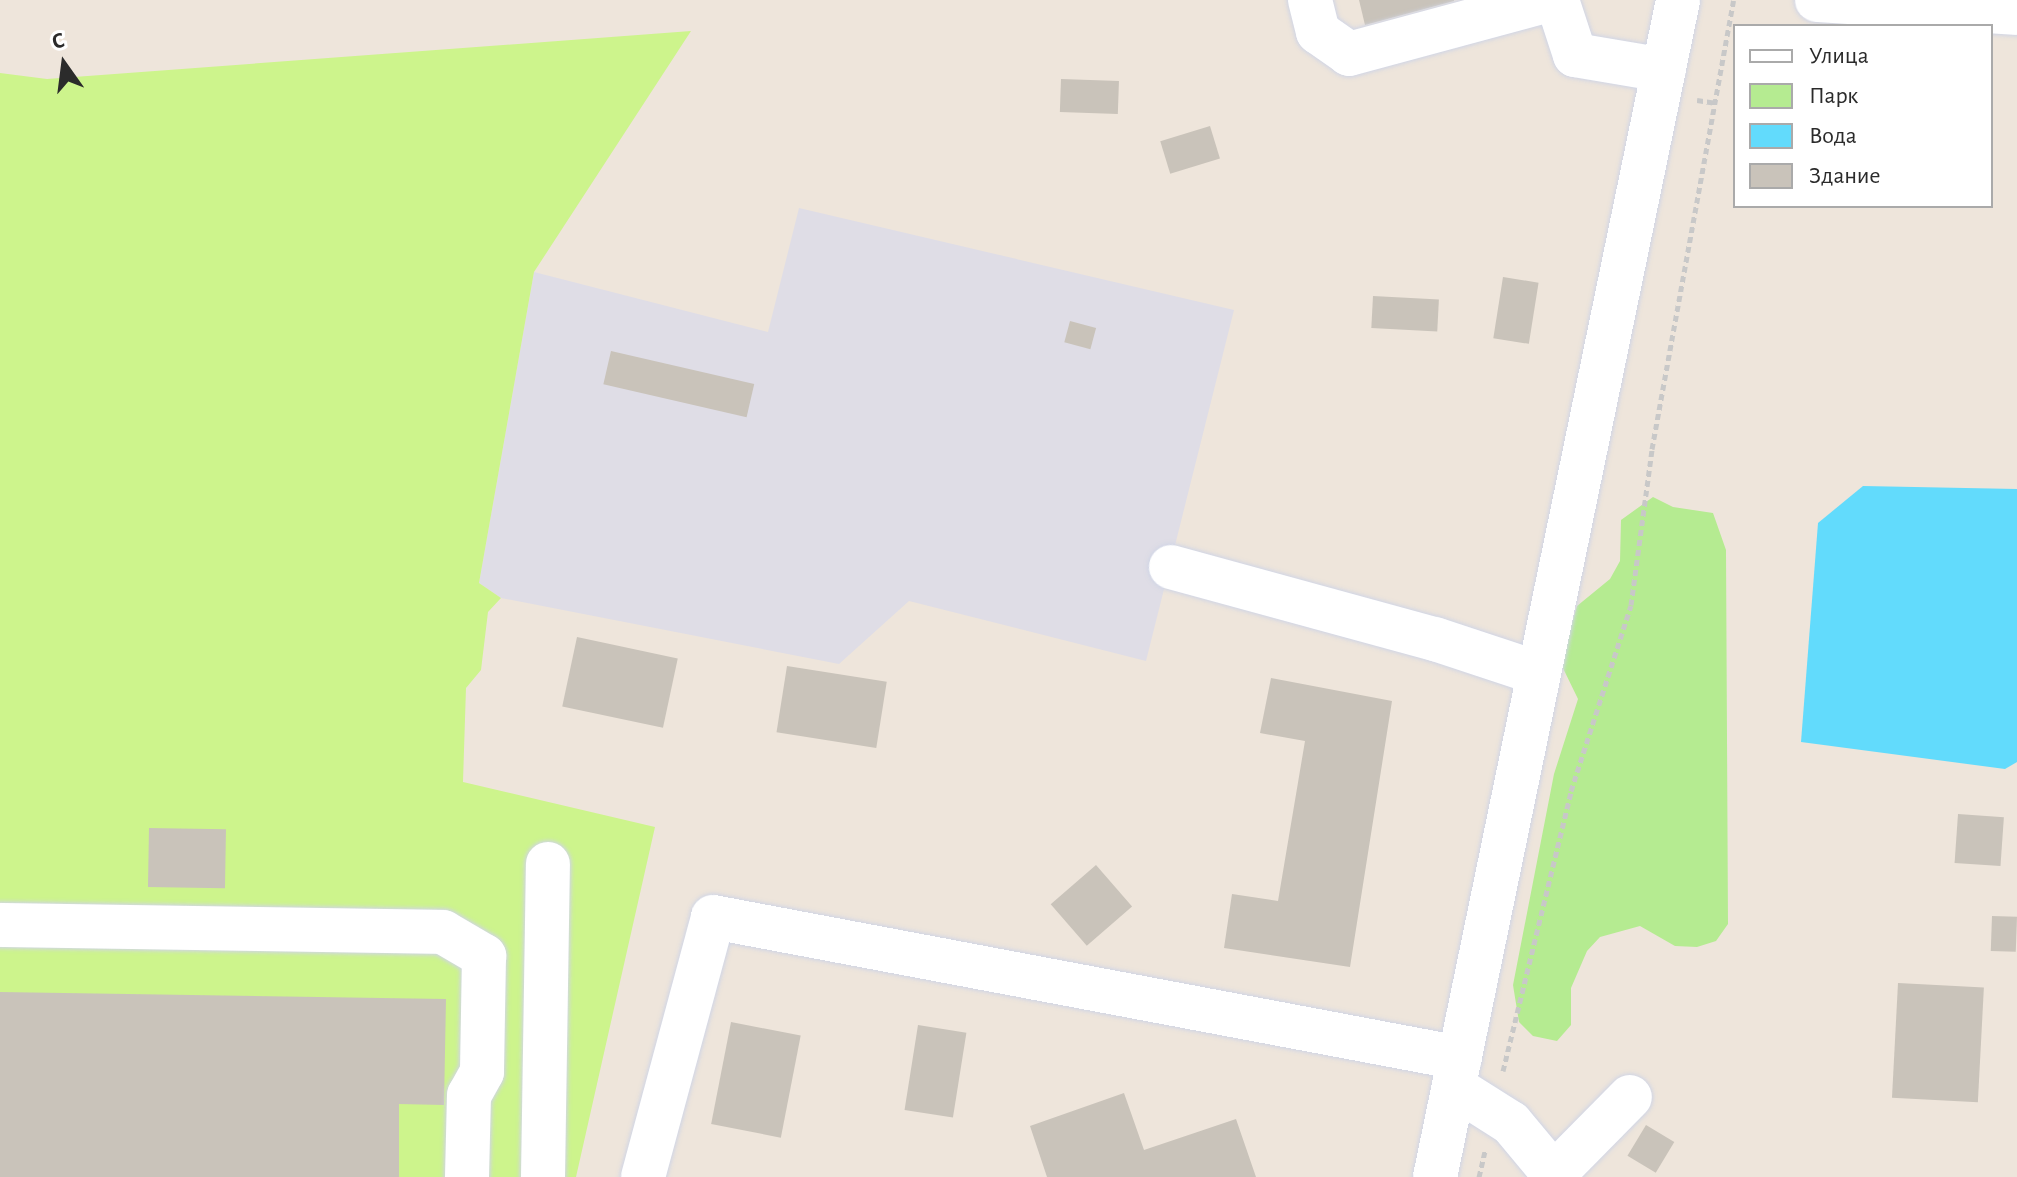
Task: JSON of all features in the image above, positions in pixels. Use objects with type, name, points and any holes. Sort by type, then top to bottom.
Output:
[{"type":"street","points":[[1310,0],[1318,32],[1349,54],[1549,0]]},
{"type":"street","points":[[1557,0],[1575,55],[1664,70]]},
{"type":"street","points":[[1435,1177],[1678,0]]},
{"type":"street","points":[[1817,0],[2017,13]]},
{"type":"street","points":[[1171,567],[1538,673]]},
{"type":"street","points":[[543,1177],[548,864]]},
{"type":"street","points":[[643,1177],[713,917],[1457,1073],[1493,1112],[1511,1123],[1555,1175],[1630,1097]]},
{"type":"street","points":[[0,925],[443,932],[484,956],[482,1072],[469,1095],[467,1177]]},
{"type":"path","points":[[1479,1177],[1571,791],[1631,605],[1652,449],[1734,0]]},
{"type":"shaded area","points":[[799,208],[1234,310],[1146,661],[909,601],[839,664],[501,598],[479,583],[534,272],[768,332]]},
{"type":"green space","points":[[691,31],[534,272],[479,583],[501,598],[488,612],[481,670],[466,688],[463,782],[655,827],[576,1177],[0,1177],[0,73],[47,79]]},
{"type":"green space","points":[[1653,497],[1673,507],[1713,513],[1726,550],[1728,924],[1716,941],[1697,947],[1675,946],[1640,926],[1600,937],[1587,951],[1571,988],[1571,1025],[1557,1041],[1533,1036],[1519,1022],[1513,985],[1554,774],[1578,699],[1560,662],[1577,606],[1610,579],[1620,561],[1621,520]]},
{"type":"water","points":[[1863,486],[2017,489],[2017,762],[2005,769],[1801,742],[1818,523]]},
{"type":"building","points":[[1359,0],[1454,0],[1454,1],[1365,25]]},
{"type":"building","points":[[1061,79],[1119,81],[1118,114],[1060,112]]},
{"type":"building","points":[[1210,126],[1220,159],[1170,174],[1160,141]]},
{"type":"building","points":[[1503,277],[1539,283],[1529,344],[1493,338]]},
{"type":"building","points":[[1373,296],[1439,299],[1437,331],[1371,328]]},
{"type":"building","points":[[1070,321],[1096,328],[1090,349],[1064,342]]},
{"type":"building","points":[[611,351],[754,384],[747,417],[603,384]]},
{"type":"building","points":[[577,637],[678,658],[663,728],[562,706]]},
{"type":"building","points":[[787,666],[887,682],[876,748],[777,732]]},
{"type":"building","points":[[1271,678],[1392,701],[1350,967],[1224,948],[1232,894],[1278,901],[1305,741],[1260,733]]},
{"type":"building","points":[[1958,814],[2004,817],[2000,866],[1955,863]]},
{"type":"building","points":[[149,828],[226,829],[225,888],[148,887]]},
{"type":"building","points":[[1096,865],[1132,907],[1087,946],[1051,904]]},
{"type":"building","points":[[1992,916],[2017,917],[2016,952],[1991,951]]},
{"type":"building","points":[[1898,983],[1984,988],[1978,1102],[1892,1098]]},
{"type":"building","points":[[0,992],[446,999],[444,1105],[399,1104],[399,1177],[0,1177]]},
{"type":"building","points":[[731,1022],[801,1036],[781,1138],[711,1124]]},
{"type":"building","points":[[918,1025],[966,1033],[953,1118],[905,1110]]},
{"type":"building","points":[[1124,1093],[1144,1150],[1236,1119],[1256,1177],[1047,1177],[1030,1126]]},
{"type":"building","points":[[1646,1125],[1674,1142],[1656,1173],[1627,1156]]}]
